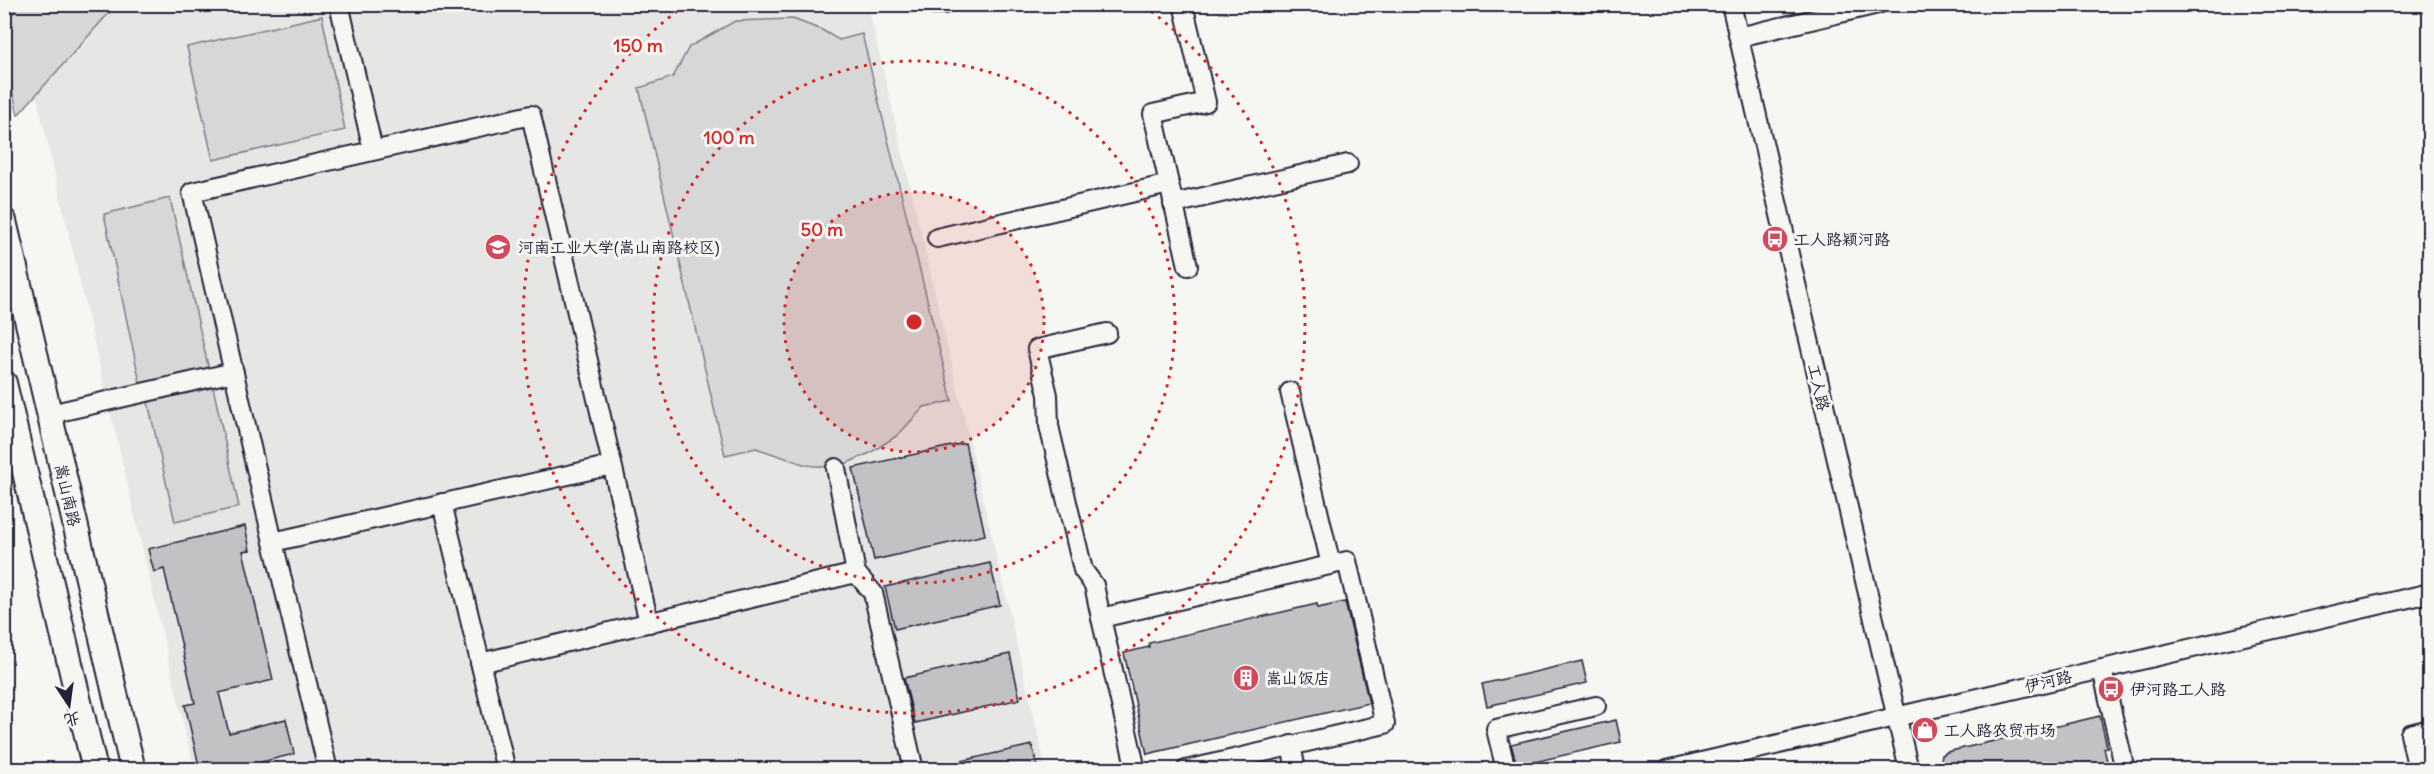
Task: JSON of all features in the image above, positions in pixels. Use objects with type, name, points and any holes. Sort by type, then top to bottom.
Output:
[{"type":"main road","name":"嵩山南路","points":[[4,221],[132,770]]},
{"type":"main road","points":[[4,383],[95,770]]},
{"type":"street","points":[[339,4],[373,150]]},
{"type":"street","points":[[934,4],[944,4]]},
{"type":"street","points":[[1183,4],[1206,102],[1153,114],[1188,266]]},
{"type":"street","name":"工人路","points":[[1731,4],[1909,770]]},
{"type":"street","points":[[1738,37],[1878,4]]},
{"type":"street","points":[[328,770],[192,192],[531,115],[649,623]]},
{"type":"street","points":[[1173,204],[1348,164]]},
{"type":"street","points":[[937,237],[1169,184]]},
{"type":"street","points":[[1107,333],[1037,349],[1048,395],[1049,426],[1083,570],[1094,585],[1136,770]]},
{"type":"street","points":[[50,414],[234,372]]},
{"type":"street","points":[[1290,392],[1331,565]]},
{"type":"street","points":[[273,542],[612,465]]},
{"type":"street","points":[[836,468],[856,573],[873,593],[910,769]]},
{"type":"street","points":[[442,503],[506,770]]},
{"type":"street","points":[[1101,618],[1347,561],[1385,724],[1291,746],[1244,763],[1186,770]]},
{"type":"street","points":[[480,663],[856,573]]},
{"type":"street","name":"伊河路","points":[[1667,770],[2430,593]]},
{"type":"street","points":[[2102,669],[2125,770]]},
{"type":"street","points":[[1506,770],[1497,729],[1596,706]]},
{"type":"street","points":[[2418,770],[2410,734],[2430,729]]},
{"type":"street","points":[[1291,746],[1296,770]]},
{"type":"shaded area","points":[[4,5],[116,5],[18,115],[5,59]]},
{"type":"shaded area","points":[[4,5],[19,5],[5,23]]},
{"type":"shaded area","name":"河南工业大学(嵩山南路校区)","points":[[116,5],[868,5],[1046,769],[194,769],[36,94]]},
{"type":"shaded area","points":[[322,16],[345,130],[213,160],[187,47]]},
{"type":"shaded area","points":[[793,19],[822,30],[839,40],[862,34],[952,401],[924,407],[898,435],[870,453],[836,468],[806,465],[756,448],[725,455],[639,88],[673,77],[689,47],[735,21]]},
{"type":"shaded area","points":[[170,198],[209,370],[141,387],[104,214]]},
{"type":"shaded area","points":[[213,387],[239,507],[175,522],[148,402]]},
{"type":"building","points":[[965,443],[985,535],[874,560],[853,468]]},
{"type":"building","points":[[245,526],[250,550],[243,551],[273,680],[219,693],[229,733],[286,719],[294,754],[237,768],[237,770],[200,770],[185,705],[195,703],[164,569],[154,572],[148,549]]},
{"type":"building","points":[[990,563],[1000,605],[895,629],[885,587]]},
{"type":"building","name":"嵩山饭店","points":[[1345,602],[1369,703],[1147,754],[1124,653],[1149,647],[1149,643],[1317,604],[1318,608]]},
{"type":"building","points":[[1010,654],[1020,699],[915,723],[904,678]]},
{"type":"building","points":[[1582,661],[1587,683],[1487,706],[1482,684]]},
{"type":"building","points":[[2100,716],[2107,747],[2104,748],[2109,770],[1939,770],[1942,755],[1947,752]]},
{"type":"building","points":[[1616,720],[1621,742],[1517,766],[1511,744]]},
{"type":"building","points":[[1032,745],[1038,770],[948,770],[948,764]]},
{"type":"place","name":"工人路颖河路","points":[[1775,239]]},
{"type":"place","name":"河南工业大学(嵩山南路校区)","points":[[498,247]]},
{"type":"place","name":"嵩山饭店","points":[[1246,678]]},
{"type":"place","name":"伊河路工人路","points":[[2111,689]]},
{"type":"place","name":"工人路农贸市场","points":[[1925,730]]}]
